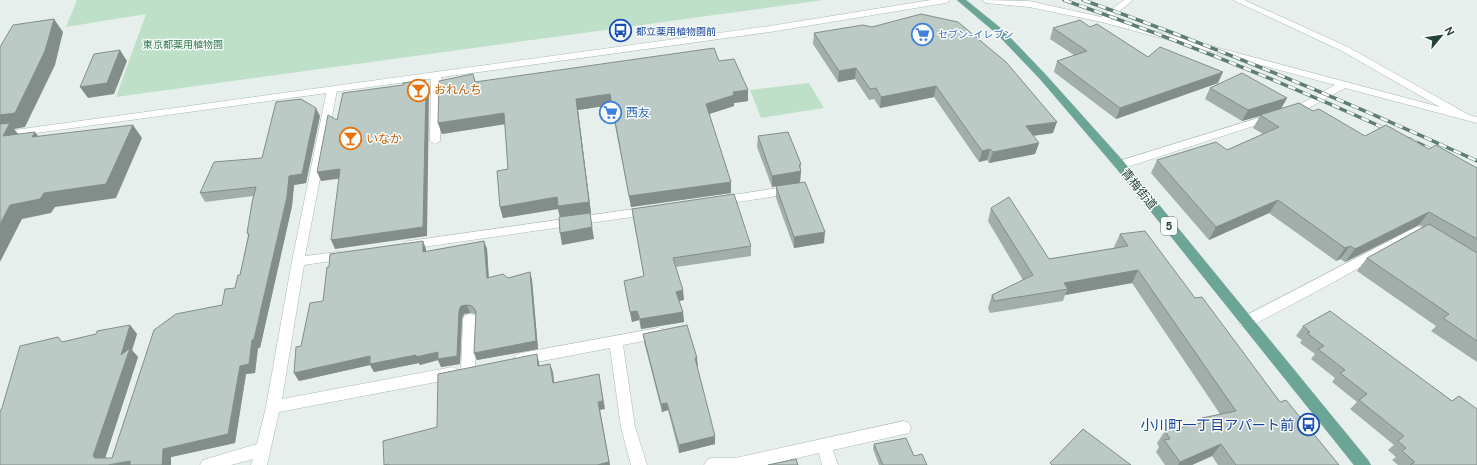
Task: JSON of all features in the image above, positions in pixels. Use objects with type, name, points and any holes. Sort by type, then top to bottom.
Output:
[{"type":"main road","name":"青梅街道","points":[[961,0],[1000,32],[1043,77],[1120,165],[1363,465]]},
{"type":"street","points":[[0,135],[770,29],[946,0]]},
{"type":"street","points":[[986,0],[1029,4],[1103,20],[1343,86],[1477,120]]},
{"type":"street","points":[[1103,20],[1129,0]]},
{"type":"street","points":[[1237,0],[1345,49],[1465,117]]},
{"type":"street","points":[[435,141],[436,75]]},
{"type":"street","points":[[1120,165],[1301,108],[1343,86]]},
{"type":"street","points":[[259,465],[273,407],[298,262],[332,90]]},
{"type":"street","points":[[709,202],[803,188]]},
{"type":"street","points":[[401,247],[661,209]]},
{"type":"street","points":[[1246,322],[1316,286],[1418,230],[1444,246]]},
{"type":"street","points":[[298,262],[354,254]]},
{"type":"street","points":[[468,370],[470,319]]},
{"type":"street","points":[[507,362],[674,329]]},
{"type":"street","points":[[616,341],[628,427],[639,465]]},
{"type":"street","points":[[273,407],[484,366]]},
{"type":"street","points":[[712,465],[735,465],[904,428]]},
{"type":"street","points":[[824,446],[830,465]]},
{"type":"street","points":[[208,465],[262,449]]},
{"type":"green space","name":"東京都薬用植物園","points":[[77,0],[824,0],[116,97],[146,14],[66,27]]},
{"type":"green space","points":[[809,83],[824,108],[761,118],[750,90]]},
{"type":"building","points":[[921,14],[958,22],[1006,62],[1057,122],[1026,126],[1039,143],[993,152],[990,149],[982,151],[936,86],[881,97],[876,88],[870,89],[856,68],[839,71],[814,33],[863,25],[872,27]]},
{"type":"building","points":[[54,19],[45,51],[15,113],[0,115],[0,47],[13,25]]},
{"type":"building","points":[[1080,20],[1090,27],[1097,24],[1148,57],[1160,47],[1223,72],[1120,108],[1057,61],[1087,51],[1053,28]]},
{"type":"building","points":[[714,48],[719,61],[734,59],[748,90],[733,92],[734,95],[706,104],[731,182],[629,196],[610,94],[576,99],[589,202],[558,206],[557,197],[500,207],[497,171],[508,169],[504,113],[438,123],[439,81],[473,74],[475,82]]},
{"type":"building","points":[[120,50],[107,83],[80,87],[94,54]]},
{"type":"building","points":[[1242,73],[1287,98],[1248,110],[1210,88]]},
{"type":"building","points":[[425,80],[423,227],[331,240],[340,169],[317,172],[328,115],[337,120],[343,93],[403,85],[403,83]]},
{"type":"building","points":[[301,99],[316,108],[302,174],[289,176],[287,197],[254,339],[252,340],[249,364],[240,366],[228,434],[163,449],[162,465],[130,465],[130,461],[108,465],[0,465],[0,411],[20,346],[58,337],[62,342],[96,334],[97,331],[130,325],[121,355],[130,348],[93,456],[95,458],[112,458],[154,330],[176,314],[222,305],[225,289],[235,288],[238,275],[240,275],[249,234],[247,233],[256,187],[200,193],[214,162],[262,158],[276,102]]},
{"type":"building","points":[[1299,103],[1313,111],[1319,109],[1365,136],[1386,125],[1429,149],[1436,145],[1477,168],[1477,239],[1429,212],[1355,249],[1350,246],[1345,248],[1278,200],[1216,227],[1157,160],[1216,142],[1227,150],[1279,127],[1260,115]]},
{"type":"building","points":[[10,123],[3,136],[35,132],[32,137],[133,125],[106,184],[44,193],[40,199],[10,205],[0,224],[0,124]]},
{"type":"building","points":[[788,132],[801,164],[799,165],[801,171],[772,176],[758,136]]},
{"type":"building","points":[[805,182],[825,232],[794,237],[776,186]]},
{"type":"building","points":[[734,194],[751,246],[673,258],[683,290],[676,292],[683,312],[640,319],[637,311],[630,312],[624,281],[644,276],[632,209]]},
{"type":"building","points":[[1009,197],[1049,259],[1128,246],[1120,234],[1145,231],[1195,298],[1202,297],[1280,402],[1286,400],[1339,465],[1236,465],[1221,444],[1180,462],[1164,440],[1170,439],[1165,431],[1205,422],[1202,418],[1236,411],[1138,270],[1064,283],[1068,289],[994,301],[992,295],[1033,275],[991,208]]},
{"type":"building","points":[[590,213],[592,227],[560,233],[559,217]]},
{"type":"building","points":[[1429,224],[1477,253],[1477,341],[1443,318],[1449,314],[1367,258]]},
{"type":"building","points":[[423,241],[423,252],[484,241],[487,278],[503,274],[508,278],[530,272],[536,341],[474,353],[476,311],[472,306],[467,305],[461,306],[459,311],[457,356],[438,359],[438,352],[370,364],[370,356],[294,373],[296,347],[301,346],[310,303],[323,301],[330,254]]},
{"type":"building","points":[[1330,311],[1452,401],[1459,396],[1477,409],[1477,465],[1410,465],[1415,462],[1402,451],[1406,448],[1398,441],[1404,436],[1359,400],[1367,394],[1340,373],[1345,370],[1318,349],[1324,346],[1307,333],[1310,332],[1303,326]]},
{"type":"building","points":[[687,325],[697,358],[695,358],[715,436],[679,445],[667,403],[661,404],[643,334]]},
{"type":"building","points":[[537,354],[538,366],[550,364],[553,383],[599,374],[603,401],[598,402],[609,462],[597,465],[384,465],[383,441],[437,427],[438,374]]},
{"type":"building","points":[[1083,429],[1131,465],[1052,465],[1050,463]]},
{"type":"building","points":[[906,438],[914,456],[922,454],[927,465],[883,465],[874,444]]},
{"type":"building","points":[[796,459],[798,465],[768,465]]},
{"type":"railway","points":[[1064,0],[1230,62],[1393,132]]},
{"type":"railway","points":[[1083,0],[1233,56],[1282,76],[1477,161]]},
{"type":"railway","points":[[1410,139],[1441,154]]},
{"type":"place","name":"都立薬用植物園前","points":[[621,31]]},
{"type":"place","name":"セブン-イレブン","points":[[923,34]]},
{"type":"place","name":"おれんち","points":[[419,90]]},
{"type":"place","name":"西友","points":[[611,113]]},
{"type":"place","name":"いなか","points":[[351,139]]},
{"type":"place","name":"小川町一丁目アパート前","points":[[1309,425]]}]
